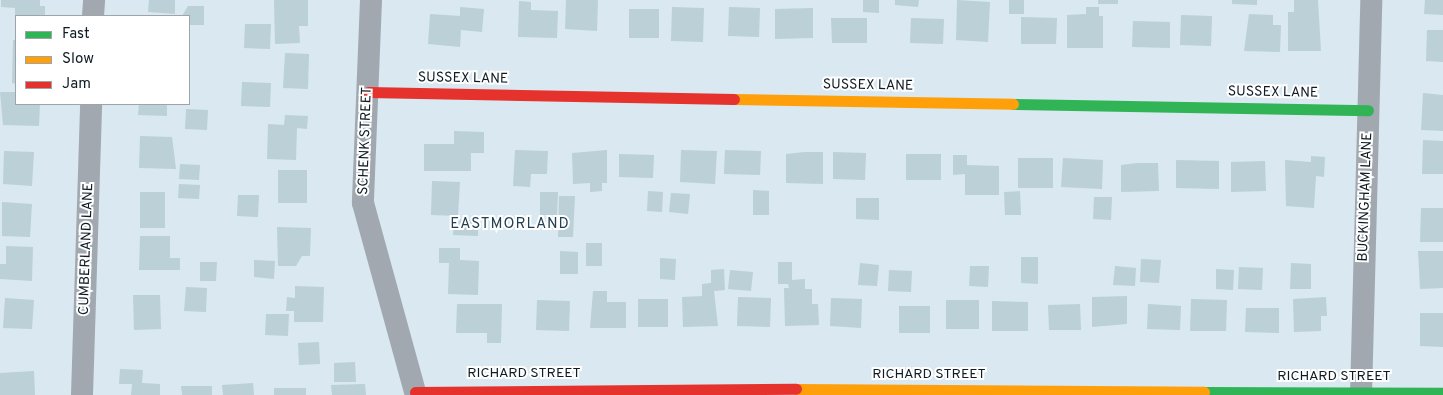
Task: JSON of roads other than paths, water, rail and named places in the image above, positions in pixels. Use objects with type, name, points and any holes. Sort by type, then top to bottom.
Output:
[{"type":"street","points":[[93,15],[94,0]]},
{"type":"street","name":"SCHENK STREET","points":[[371,0],[363,203],[415,394]]},
{"type":"street","name":"BUCKINGHAM LANE","points":[[1361,394],[1371,0]]},
{"type":"street","name":"SUSSEX LANE","points":[[368,92],[1368,110]]},
{"type":"street","name":"CUMBERLAND LANE","points":[[82,395],[91,105]]},
{"type":"street","name":"RICHARD STREET","points":[[415,394],[699,389],[1443,393]]},
{"type":"district","name":"EASTMORLAND","points":[[510,225]]}]
